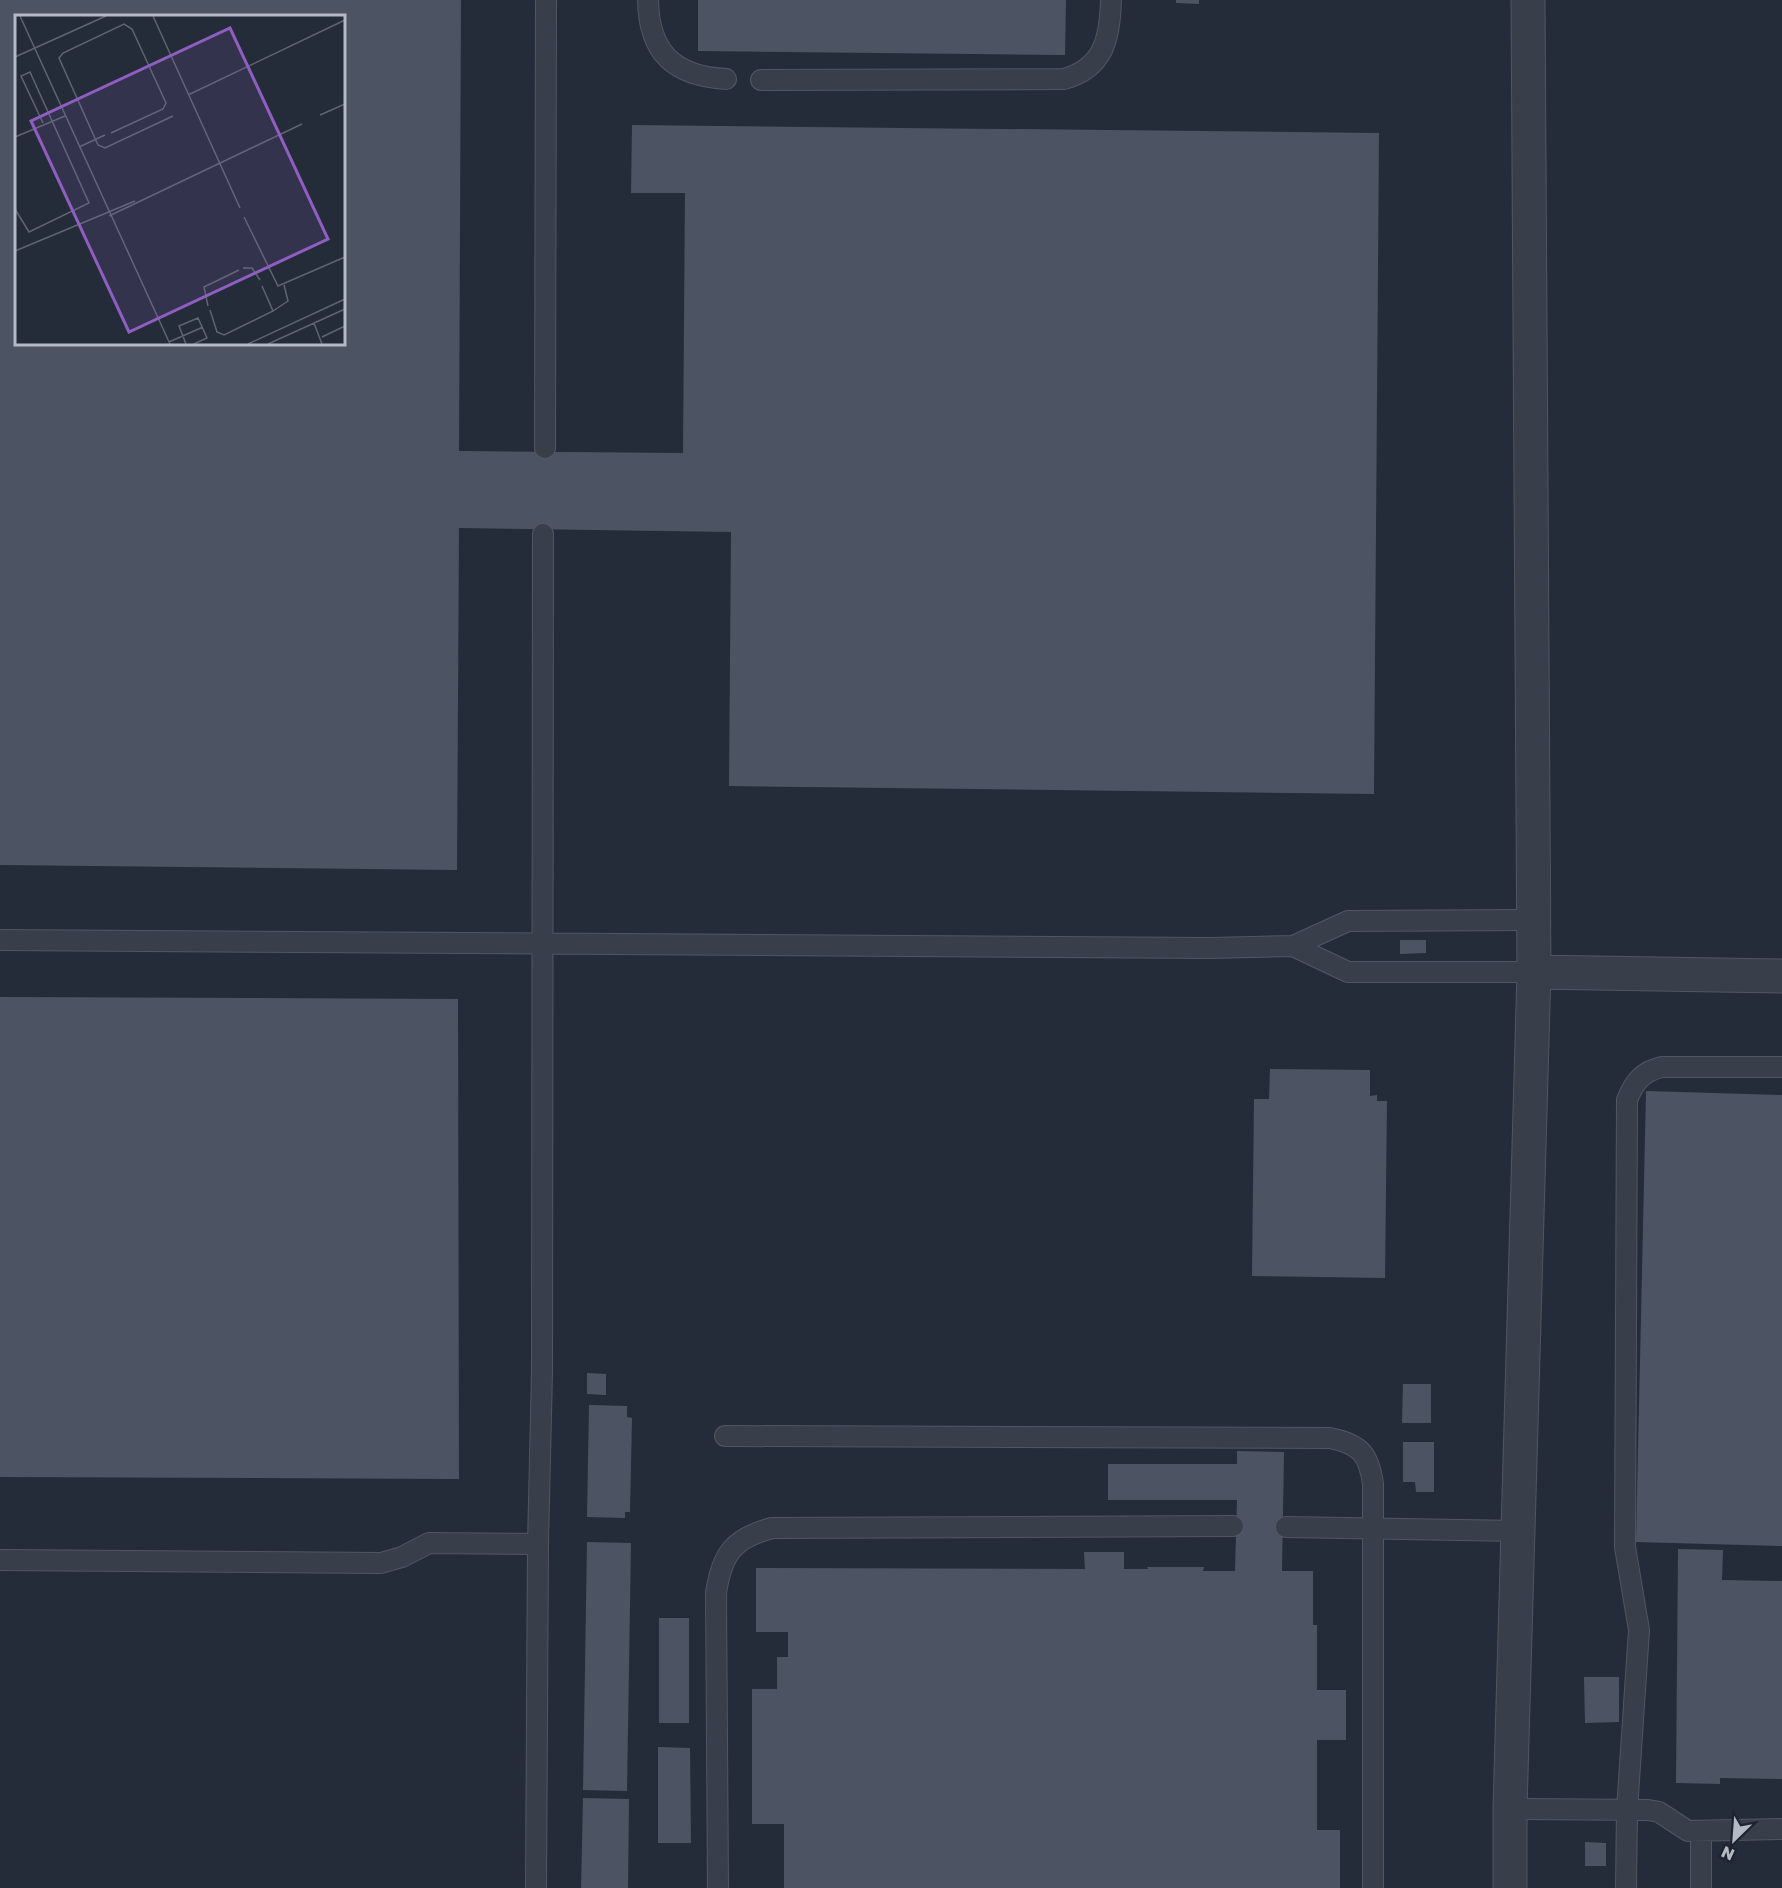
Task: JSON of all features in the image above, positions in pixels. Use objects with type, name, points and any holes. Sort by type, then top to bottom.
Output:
[{"type":"street","points":[[1510,1888],[1510,1809],[1534,972],[1528,0]]},
{"type":"street","points":[[1534,972],[1782,976]]},
{"type":"lane","points":[[544,448],[546,0]]},
{"type":"lane","points":[[648,0],[652,35],[660,50],[687,71],[705,78],[726,79]]},
{"type":"lane","points":[[761,80],[1064,79],[1087,70],[1103,49],[1109,27],[1110,0]]},
{"type":"lane","points":[[536,1888],[538,1545],[542,1372],[543,534]]},
{"type":"lane","points":[[0,940],[1199,948],[1293,946],[1348,921],[1534,921]]},
{"type":"lane","points":[[1293,946],[1348,972],[1534,972]]},
{"type":"lane","points":[[1626,1888],[1627,1810],[1639,1630],[1624,1546],[1627,1100],[1635,1082],[1651,1069],[1662,1067],[1782,1067]]},
{"type":"lane","points":[[725,1436],[1330,1438],[1354,1445],[1368,1460],[1373,1484],[1373,1888]]},
{"type":"lane","points":[[718,1888],[716,1593],[718,1576],[725,1558],[737,1543],[752,1533],[772,1528],[1233,1526]]},
{"type":"lane","points":[[1286,1527],[1518,1531]]},
{"type":"lane","points":[[0,1560],[381,1563],[402,1557],[429,1543],[538,1545]]},
{"type":"lane","points":[[1510,1809],[1648,1810],[1659,1812],[1688,1831],[1782,1830]]},
{"type":"lane","points":[[1701,1832],[1701,1888]]},
{"type":"building","points":[[0,0],[461,0],[459,451],[683,453],[685,193],[631,193],[632,125],[1379,133],[1374,794],[729,786],[731,532],[459,528],[457,870],[0,865]]},
{"type":"building","points":[[698,0],[1066,0],[1065,55],[698,51]]},
{"type":"building","points":[[1176,0],[1199,0],[1199,4],[1176,3]]},
{"type":"building","points":[[1400,940],[1426,940],[1426,953],[1400,954]]},
{"type":"building","points":[[0,997],[458,999],[459,1479],[0,1477]]},
{"type":"building","points":[[1270,1069],[1370,1070],[1370,1096],[1377,1095],[1377,1101],[1387,1101],[1385,1278],[1252,1276],[1254,1099],[1269,1099]]},
{"type":"building","points":[[1646,1091],[1782,1095],[1782,1546],[1636,1542]]},
{"type":"building","points":[[587,1373],[606,1374],[606,1395],[587,1394]]},
{"type":"building","points":[[1403,1384],[1431,1384],[1431,1423],[1402,1423]]},
{"type":"building","points":[[589,1405],[627,1406],[627,1417],[632,1418],[630,1512],[625,1512],[625,1518],[587,1517]]},
{"type":"building","points":[[1403,1442],[1434,1442],[1434,1492],[1416,1492],[1415,1482],[1403,1482]]},
{"type":"building","points":[[1237,1451],[1284,1452],[1282,1571],[1313,1571],[1313,1625],[1317,1625],[1317,1690],[1346,1690],[1346,1740],[1317,1740],[1317,1830],[1340,1830],[1340,1888],[784,1888],[784,1824],[752,1824],[752,1689],[777,1689],[777,1657],[788,1657],[788,1632],[756,1632],[756,1568],[1085,1569],[1084,1552],[1124,1552],[1124,1569],[1204,1567],[1203,1571],[1235,1571],[1237,1500],[1108,1500],[1108,1464],[1237,1464]]},
{"type":"building","points":[[587,1542],[631,1543],[627,1791],[583,1790]]},
{"type":"building","points":[[1678,1549],[1723,1550],[1722,1580],[1782,1581],[1782,1779],[1720,1778],[1720,1784],[1676,1783]]},
{"type":"building","points":[[659,1618],[689,1618],[689,1723],[659,1723]]},
{"type":"building","points":[[1584,1677],[1619,1677],[1619,1722],[1585,1723]]},
{"type":"building","points":[[658,1747],[690,1748],[691,1843],[658,1843]]},
{"type":"building","points":[[583,1798],[629,1799],[628,1888],[581,1888]]},
{"type":"building","points":[[1585,1842],[1606,1843],[1606,1866],[1585,1866]]}]
